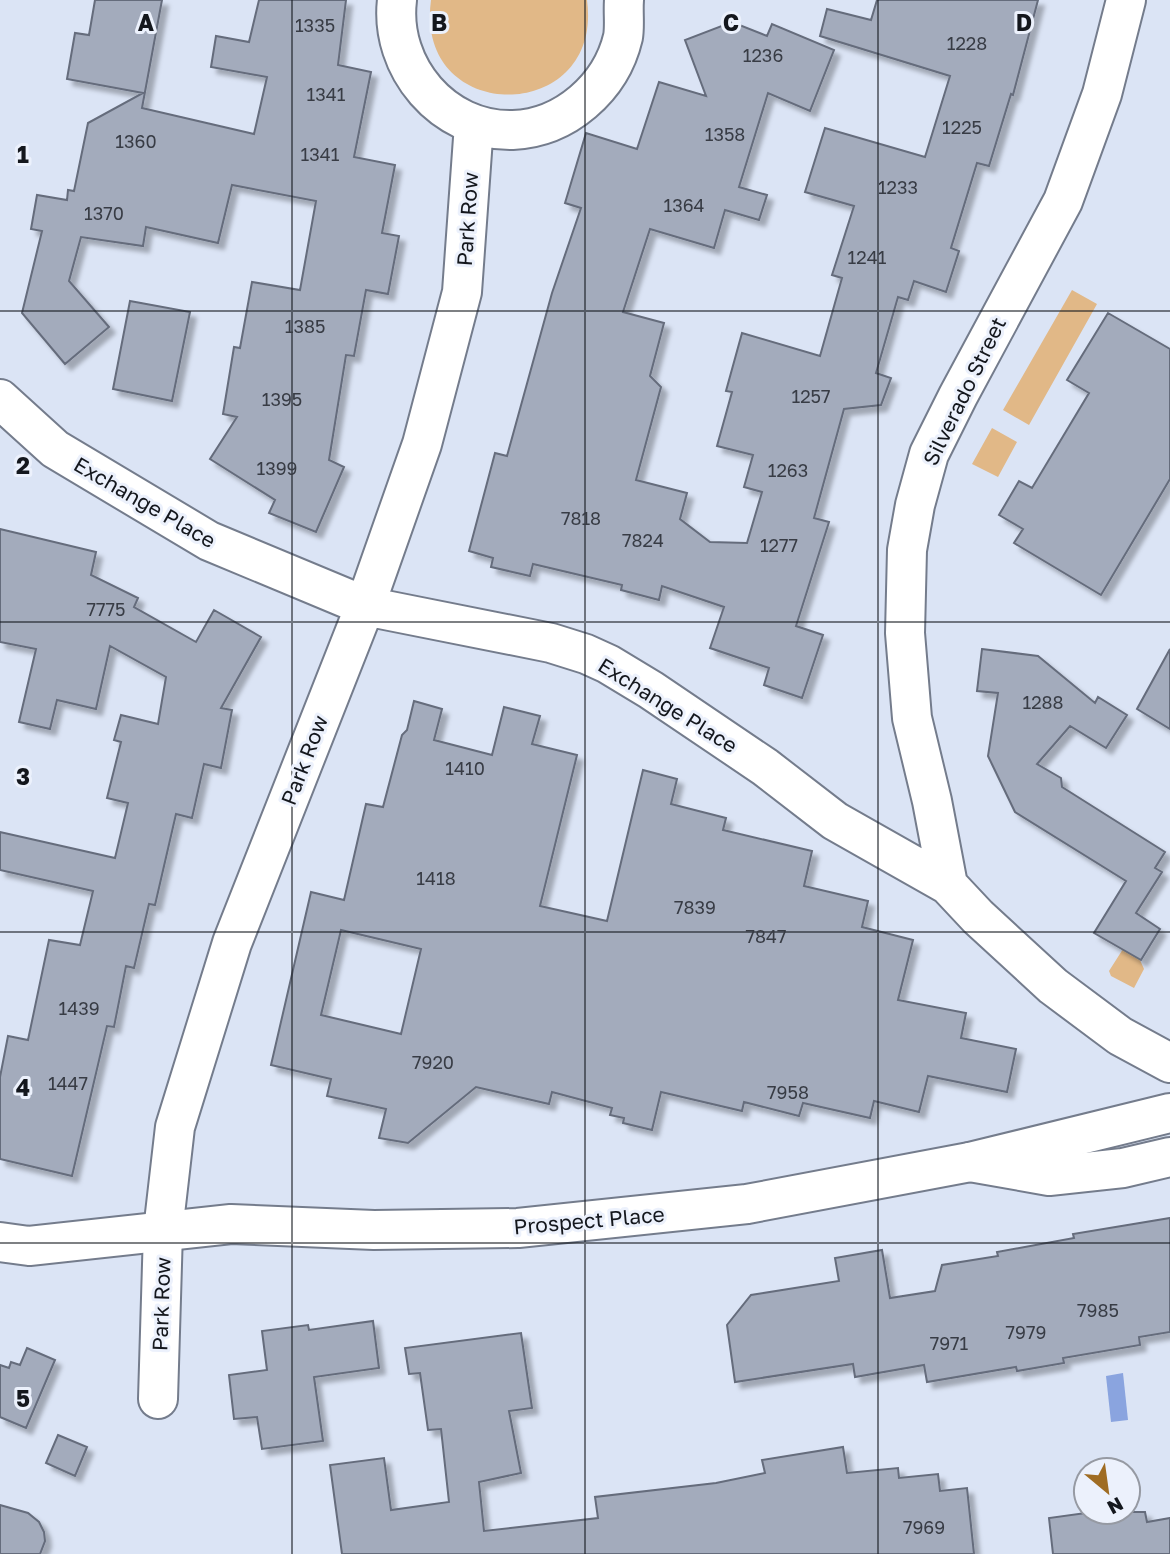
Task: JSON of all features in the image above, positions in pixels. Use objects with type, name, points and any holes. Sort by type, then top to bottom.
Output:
[{"type":"street","points":[[397,0],[398,41],[414,77],[440,106],[474,124],[513,130],[551,122],[584,102],[610,72],[623,36],[624,0]]},
{"type":"street","name":"Silverado Street","points":[[948,885],[912,718],[905,633],[907,550],[915,505],[929,454],[1063,201],[1102,94],[1126,0]]},
{"type":"street","name":"Park Row","points":[[158,1399],[163,1231],[175,1127],[232,943],[365,606],[422,444],[462,292],[474,124]]},
{"type":"street","name":"Exchange Place","points":[[0,399],[55,449],[209,541],[365,606],[551,643],[608,664],[765,767],[835,821],[948,885],[978,917],[1053,986],[1120,1036],[1170,1063]]},
{"type":"street","name":"Prospect Place","points":[[0,1242],[29,1246],[231,1224],[374,1230],[518,1227],[747,1204],[970,1162],[1170,1112]]},
{"type":"street","points":[[970,1162],[1049,1176],[1123,1168],[1170,1157]]},
{"type":"shaded area","points":[[431,0],[587,0],[584,41],[567,71],[541,88],[509,94],[477,89],[451,71],[434,42]]},
{"type":"shaded area","points":[[1072,290],[1097,304],[1029,425],[1003,410]]},
{"type":"shaded area","points":[[992,428],[1017,442],[998,477],[972,464]]},
{"type":"shaded area","points":[[1123,949],[1140,960],[1144,969],[1134,988],[1111,976],[1109,971]]},
{"type":"water","points":[[1123,1373],[1128,1420],[1111,1422],[1106,1376]]},
{"type":"building","points":[[95,0],[162,0],[142,108],[254,134],[267,77],[211,67],[216,36],[249,42],[259,0],[346,0],[338,65],[371,72],[354,157],[395,165],[382,233],[399,236],[388,294],[366,290],[354,356],[346,355],[329,460],[344,467],[316,532],[269,513],[275,500],[210,459],[237,417],[223,414],[234,347],[240,348],[252,282],[300,290],[316,201],[232,185],[218,243],[146,227],[143,246],[81,237],[69,281],[109,327],[65,364],[22,313],[42,231],[31,229],[37,195],[67,200],[68,190],[74,191],[88,123],[143,93],[67,79],[75,33],[89,35]]},
{"type":"building","points":[[877,0],[1038,0],[1013,95],[1011,94],[989,166],[977,163],[951,248],[959,251],[946,292],[914,281],[908,300],[898,297],[876,373],[891,378],[881,405],[844,409],[814,518],[829,522],[796,626],[823,635],[802,698],[764,685],[769,668],[710,648],[724,607],[662,586],[659,600],[621,590],[622,585],[533,564],[530,576],[491,567],[493,558],[469,551],[495,453],[507,456],[552,293],[581,208],[565,203],[586,133],[637,149],[659,82],[706,96],[685,40],[732,22],[767,36],[772,24],[834,50],[810,111],[768,93],[739,187],[767,195],[759,220],[725,210],[714,248],[650,229],[623,312],[664,323],[650,376],[661,387],[636,480],[687,493],[680,519],[710,542],[747,543],[762,492],[744,487],[753,455],[717,446],[732,392],[726,391],[742,333],[820,356],[842,278],[832,275],[854,206],[805,192],[825,128],[925,157],[950,76],[820,36],[827,9],[871,20]]},
{"type":"building","points":[[130,301],[190,312],[172,401],[113,389]]},
{"type":"building","points":[[1108,313],[1170,349],[1170,479],[1101,595],[1014,543],[1023,529],[999,515],[1019,481],[1032,488],[1089,393],[1067,380]]},
{"type":"building","points":[[0,529],[96,552],[91,575],[138,598],[134,607],[196,642],[214,610],[261,637],[221,708],[232,710],[221,768],[204,764],[192,818],[176,814],[155,905],[149,904],[134,968],[126,966],[114,1027],[107,1026],[72,1176],[0,1159],[0,1077],[8,1036],[28,1040],[49,940],[80,945],[93,891],[0,870],[0,832],[115,858],[128,803],[107,798],[121,742],[114,740],[121,715],[158,724],[166,677],[110,646],[96,709],[57,700],[50,729],[19,722],[36,649],[0,642]]},
{"type":"building","points":[[982,649],[1038,656],[1095,703],[1098,697],[1127,715],[1106,748],[1070,726],[1037,764],[1061,778],[1062,787],[1165,852],[1155,868],[1162,872],[1136,913],[1160,929],[1141,960],[1094,933],[1126,881],[1015,812],[988,756],[998,693],[977,691]]},
{"type":"building","points":[[1170,649],[1170,729],[1137,709]]},
{"type":"building","points":[[414,701],[442,709],[434,740],[492,755],[504,707],[540,716],[532,744],[577,755],[540,906],[607,921],[643,770],[677,779],[671,804],[726,818],[723,830],[812,851],[804,886],[868,901],[862,927],[913,940],[898,1000],[966,1013],[961,1038],[1016,1049],[1007,1092],[928,1076],[919,1112],[874,1101],[870,1118],[803,1103],[799,1116],[744,1102],[742,1111],[661,1092],[652,1130],[623,1123],[624,1118],[610,1115],[612,1108],[552,1092],[549,1104],[476,1087],[408,1143],[379,1138],[386,1109],[327,1096],[331,1079],[271,1065],[311,892],[344,900],[366,804],[383,807],[402,735],[407,730]],"holes":[[[341,930],[421,949],[401,1034],[321,1015]]]},
{"type":"building","points":[[1170,1218],[1170,1332],[1139,1337],[1140,1345],[1063,1358],[1064,1363],[1017,1371],[1016,1367],[927,1382],[924,1365],[855,1377],[853,1364],[735,1382],[727,1325],[751,1295],[839,1281],[835,1258],[882,1250],[890,1298],[935,1291],[942,1265],[998,1256],[997,1252],[1074,1238],[1073,1234]]},
{"type":"building","points":[[373,1321],[379,1368],[314,1377],[323,1441],[262,1449],[257,1417],[234,1419],[229,1375],[267,1370],[262,1331],[308,1325],[309,1330]]},
{"type":"building","points":[[521,1333],[532,1408],[509,1411],[521,1473],[479,1482],[484,1531],[598,1518],[595,1497],[716,1483],[765,1473],[762,1460],[843,1447],[847,1473],[898,1468],[899,1478],[938,1474],[940,1491],[967,1488],[974,1554],[342,1554],[330,1465],[384,1458],[391,1510],[449,1502],[441,1429],[428,1430],[420,1373],[409,1374],[405,1348]]},
{"type":"building","points":[[27,1348],[55,1360],[26,1428],[0,1417],[0,1365],[9,1368],[11,1362],[20,1365]]},
{"type":"building","points":[[58,1435],[87,1447],[75,1476],[46,1463]]},
{"type":"building","points":[[0,1505],[28,1513],[39,1522],[45,1541],[40,1554],[0,1554]]},
{"type":"building","points":[[1142,1512],[1145,1512],[1147,1522],[1170,1518],[1170,1554],[1053,1554],[1049,1518],[1072,1515],[1072,1526],[1142,1526]]}]
